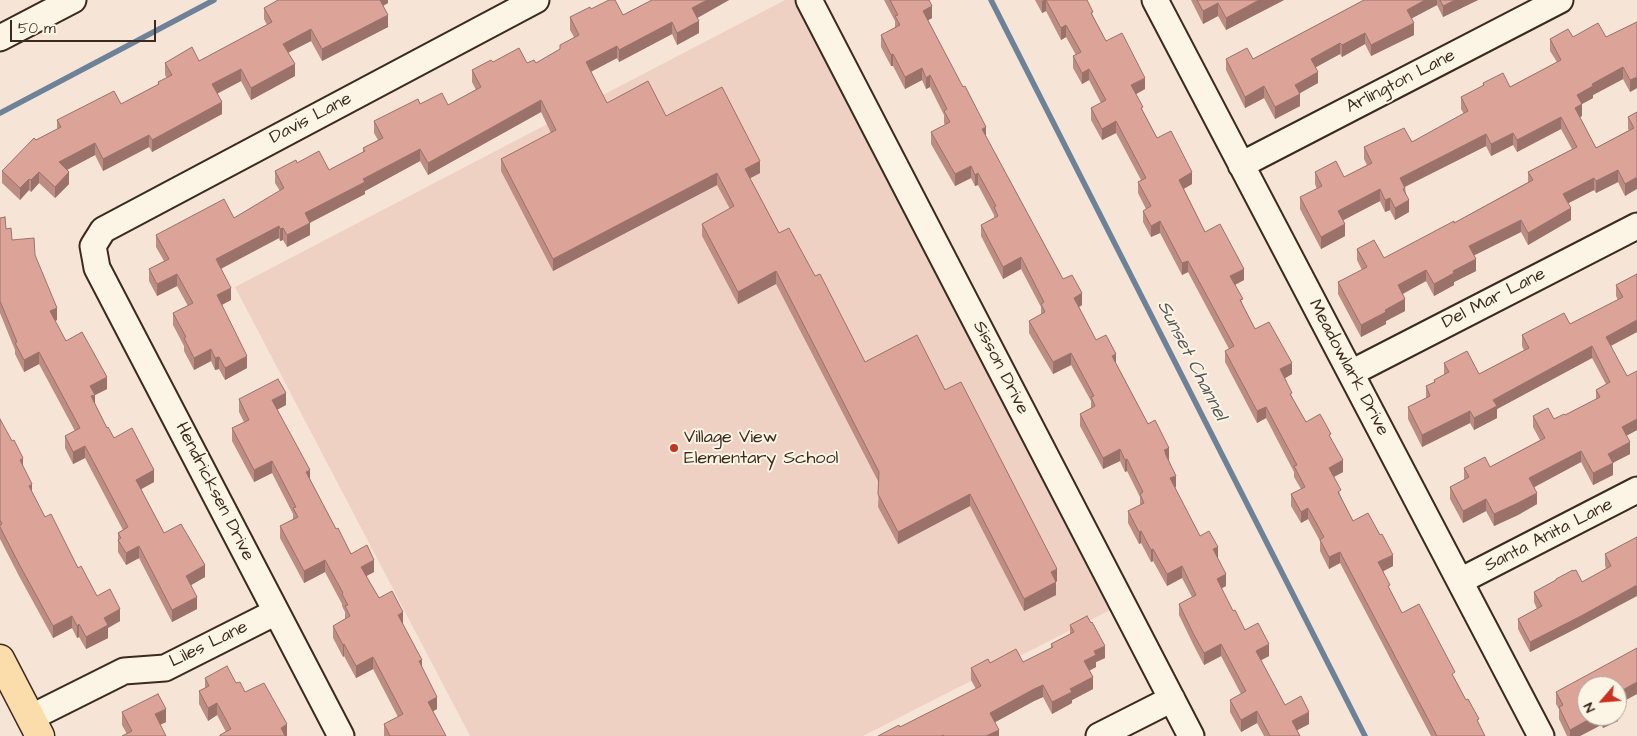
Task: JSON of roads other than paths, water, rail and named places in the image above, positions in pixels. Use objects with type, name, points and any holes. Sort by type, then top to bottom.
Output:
[{"type":"main road","points":[[0,659],[35,727]]},
{"type":"street","points":[[0,38],[73,0]]},
{"type":"street","name":"Davis Lane","points":[[93,246],[103,230],[536,0]]},
{"type":"street","name":"Sisson Drive","points":[[809,0],[1191,736]]},
{"type":"street","name":"Meadowlark Drive","points":[[1155,0],[1542,736]]},
{"type":"street","name":"Arlington Lane","points":[[1241,165],[1560,0]]},
{"type":"street","name":"Del Mar Lane","points":[[1351,373],[1637,226]]},
{"type":"street","name":"Hendricksen Drive","points":[[93,246],[97,268],[341,736]]},
{"type":"street","name":"Santa Anita Lane","points":[[1460,581],[1637,490]]},
{"type":"street","name":"Liles Lane","points":[[35,727],[124,671],[165,668],[276,612]]},
{"type":"street","points":[[1099,736],[1172,699]]},
{"type":"waterway","name":"Sunset Channel","points":[[0,113],[214,0]]},
{"type":"waterway","name":"Sunset Channel","points":[[991,0],[1365,736]]},
{"type":"place","name":"Village View Elementary School","points":[[674,448]]}]
